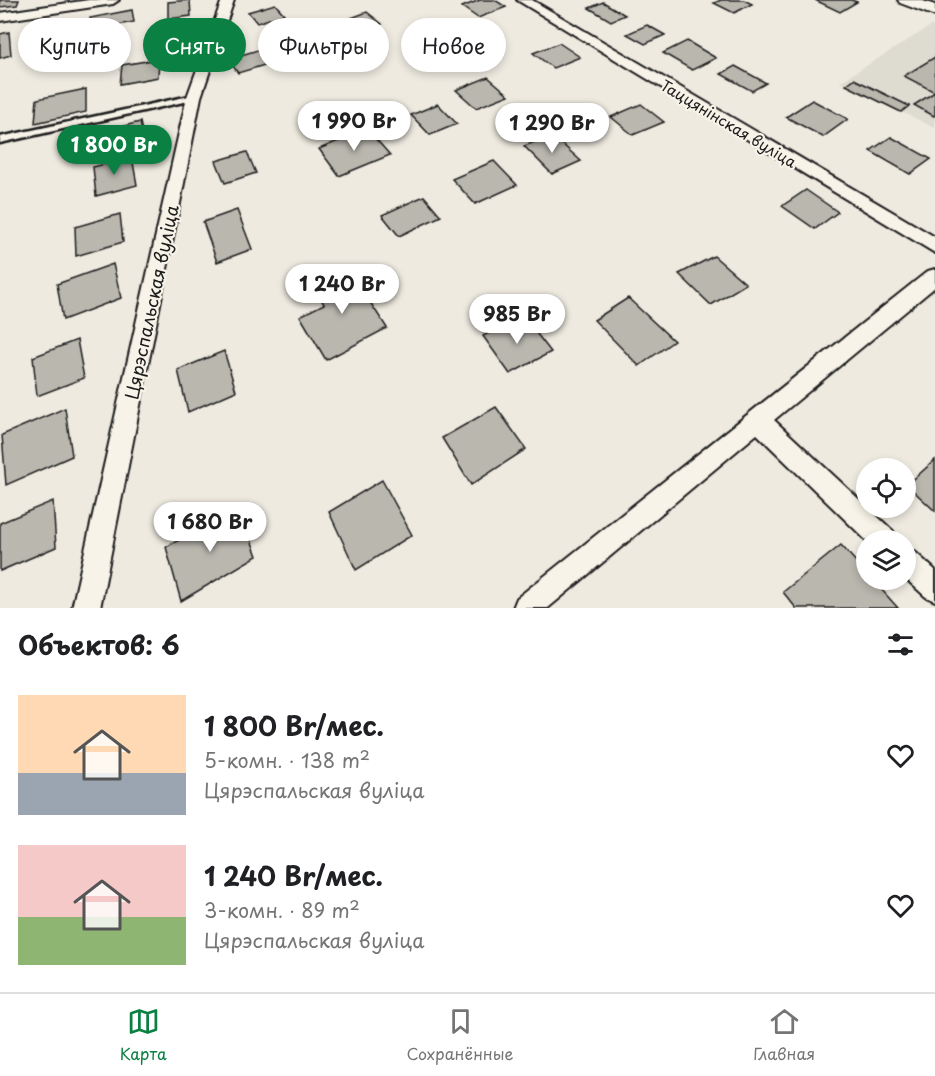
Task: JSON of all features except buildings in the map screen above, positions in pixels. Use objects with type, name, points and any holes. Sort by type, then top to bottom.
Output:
[{"type":"street","points":[[0,17],[113,0]]},
{"type":"street","name":"Цярэспальская вуліца","points":[[86,608],[194,97],[228,0]]},
{"type":"street","name":"Таццянінская вуліца","points":[[523,0],[935,246]]},
{"type":"street","points":[[906,0],[935,11]]},
{"type":"street","points":[[527,608],[935,276]]},
{"type":"street","points":[[759,421],[873,530]]},
{"type":"street","points":[[916,570],[935,588]]},
{"type":"lane","points":[[0,140],[194,97]]},
{"type":"shaded area","points":[[931,26],[935,27],[935,128],[840,82]]}]
